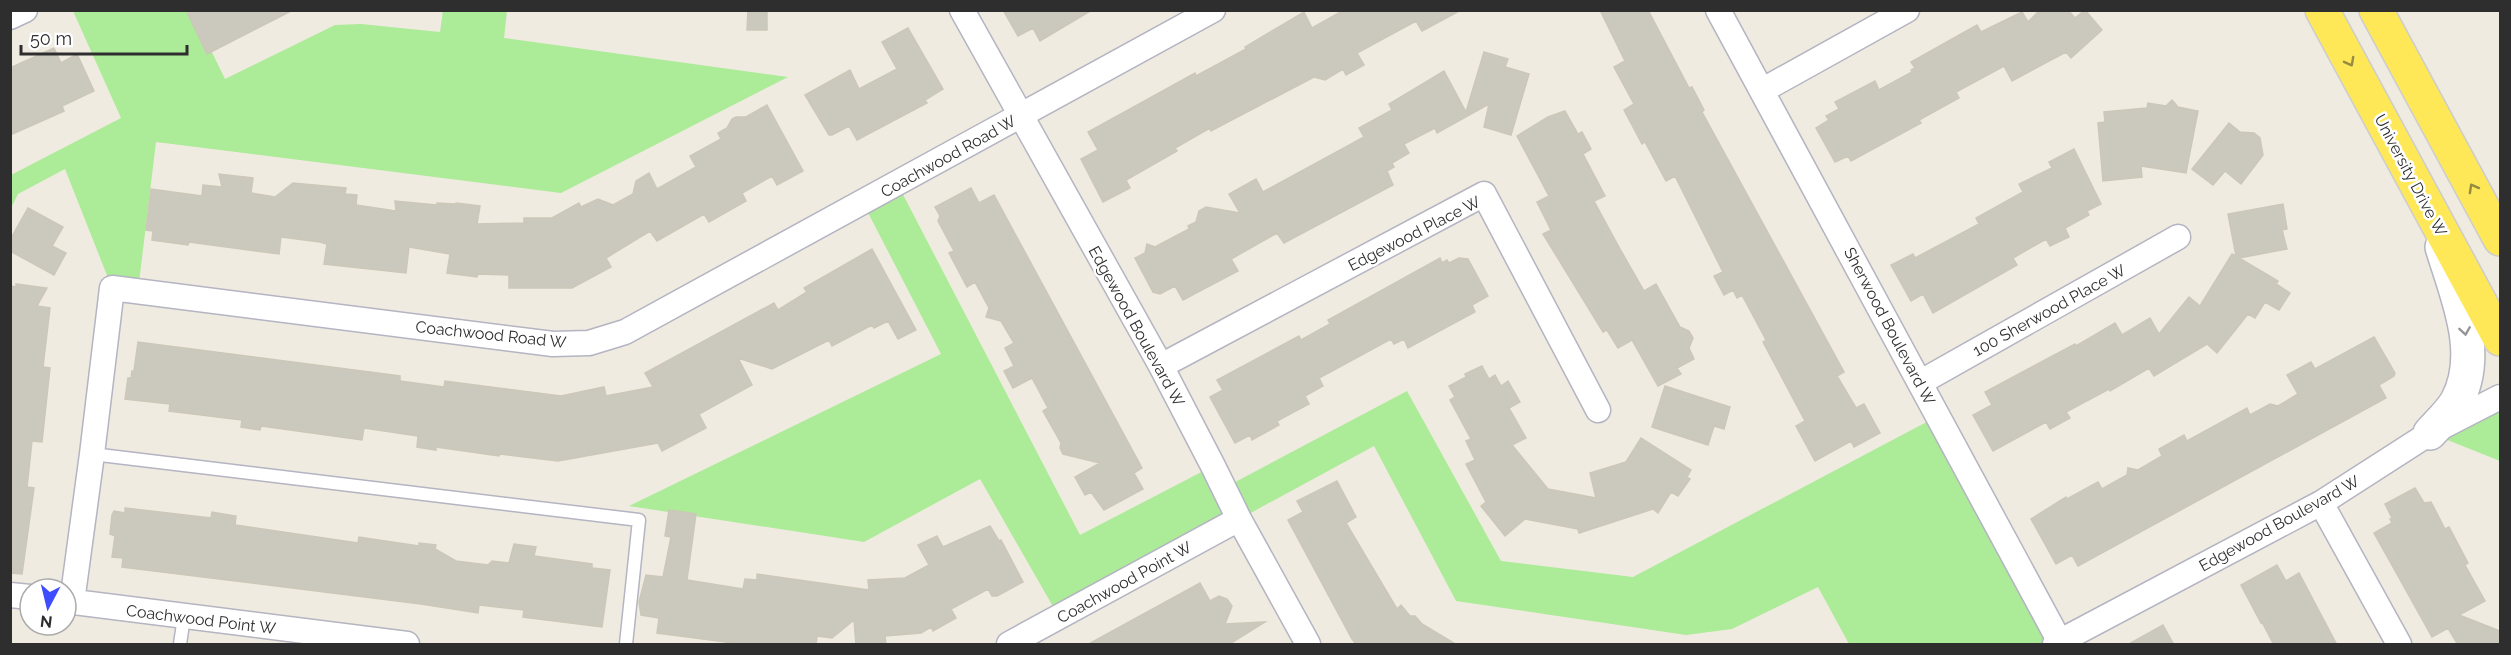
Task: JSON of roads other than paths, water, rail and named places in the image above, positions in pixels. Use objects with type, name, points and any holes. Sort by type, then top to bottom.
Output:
[{"type":"main road","name":"University Drive W","points":[[2322,10],[2500,339]]},
{"type":"main road","points":[[2376,10],[2500,239]]},
{"type":"main road","points":[[2430,433],[2457,401],[2469,361],[2462,312],[2432,214]]},
{"type":"street","points":[[10,17],[25,10]]},
{"type":"street","name":"Edgewood Boulevard W","points":[[962,10],[1161,366],[1239,519],[1308,645]]},
{"type":"street","name":"Coachwood Road W","points":[[73,577],[92,454],[112,288],[553,344],[589,343],[625,332],[1213,10]]},
{"type":"street","name":"Sherwood Boulevard W","points":[[1718,10],[1921,382],[2059,644]]},
{"type":"street","points":[[1763,90],[1907,10]]},
{"type":"street","name":"Edgewood Place W","points":[[1161,366],[1484,194],[1598,410]]},
{"type":"street","name":"100 Sherwood Place W","points":[[1921,382],[2178,237]]},
{"type":"street","name":"Edgewood Boulevard W","points":[[2059,644],[2321,502],[2430,433],[2500,397]]},
{"type":"street","points":[[2321,502],[2399,645]]},
{"type":"street","name":"Coachwood Point W","points":[[1009,645],[1239,519]]},
{"type":"street","name":"Coachwood Point W","points":[[78,603],[407,645]]},
{"type":"lane","points":[[92,454],[639,520],[626,645]]},
{"type":"lane","points":[[180,645],[184,616]]}]
